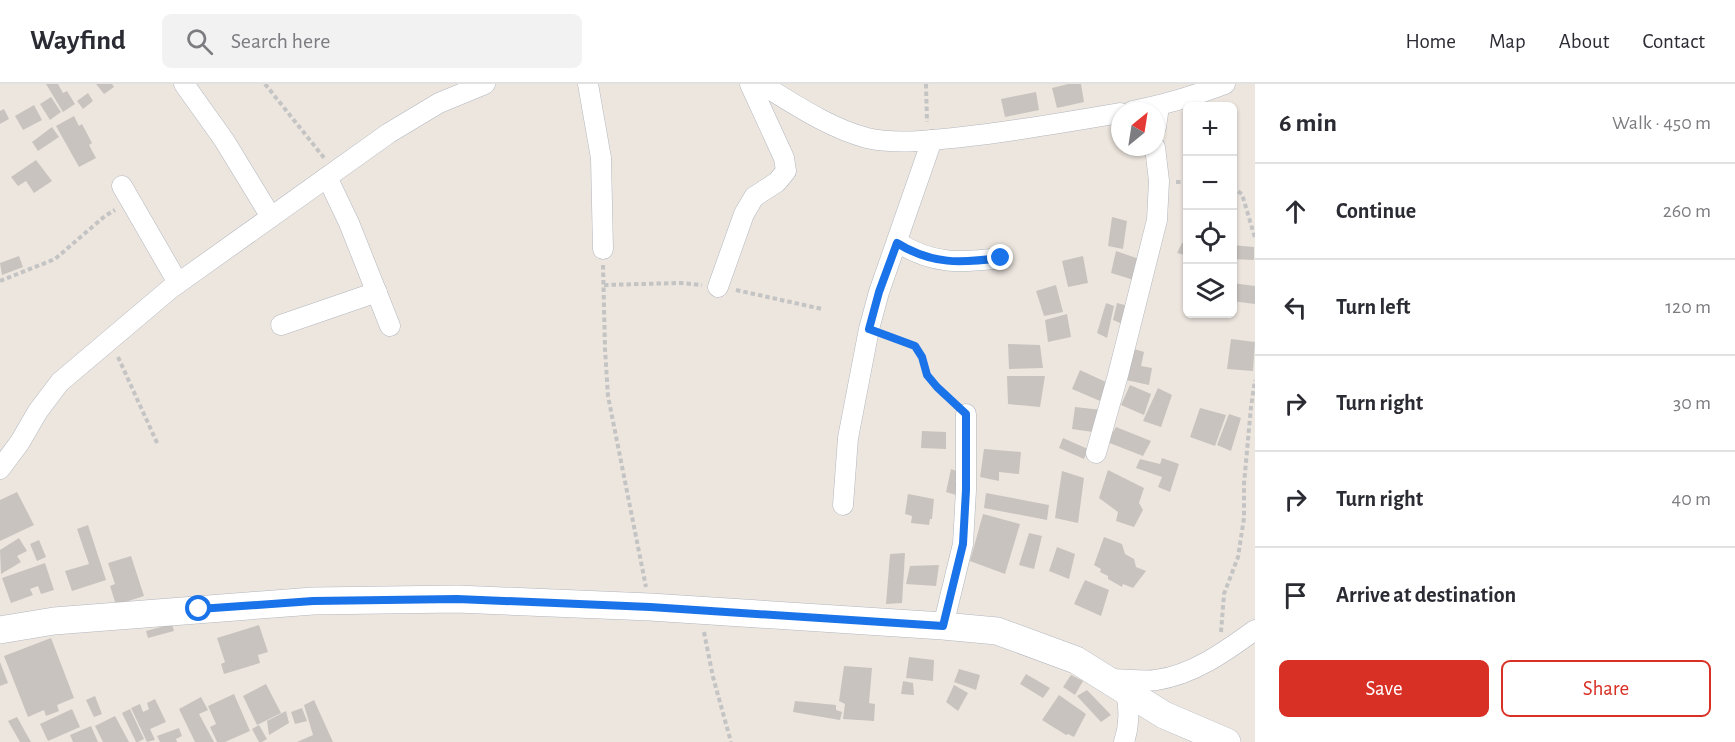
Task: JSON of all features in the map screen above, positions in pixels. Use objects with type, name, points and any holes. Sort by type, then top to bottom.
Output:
[{"type":"street","points":[[184,84],[224,140],[271,217]]},
{"type":"street","points":[[0,469],[60,382],[178,283],[417,115],[455,95],[485,84]]},
{"type":"street","points":[[588,84],[601,158],[603,249]]},
{"type":"street","points":[[718,287],[744,214],[754,197],[777,182],[786,171],[784,158],[750,84]]},
{"type":"street","points":[[761,84],[815,115],[852,133],[869,138],[929,140],[1111,114]]},
{"type":"street","points":[[1165,104],[1225,84]]},
{"type":"street","points":[[843,505],[848,438],[869,329],[929,140]]},
{"type":"street","points":[[1096,453],[1157,220],[1159,181],[1156,156]]},
{"type":"street","points":[[331,174],[390,326]]},
{"type":"street","points":[[126,194],[178,283]]},
{"type":"street","points":[[897,243],[925,258],[971,261],[1001,258]]},
{"type":"street","points":[[281,325],[377,292]]},
{"type":"street","points":[[943,626],[963,544],[966,414]]},
{"type":"street","points":[[0,630],[54,621],[313,601],[457,599],[650,607],[998,631],[1076,660],[1110,679],[1156,680],[1185,671],[1222,654],[1255,630]]},
{"type":"street","points":[[1076,660],[1164,715],[1227,742]]},
{"type":"street","points":[[1124,742],[1129,708],[1126,690]]},
{"type":"path","points":[[265,84],[331,174]]},
{"type":"path","points":[[926,84],[929,140]]},
{"type":"path","points":[[1237,190],[1242,194],[1255,238]]},
{"type":"path","points":[[0,281],[55,259],[105,216],[126,194]]},
{"type":"path","points":[[603,249],[604,349],[608,396],[650,607]]},
{"type":"path","points":[[869,329],[915,346],[922,357],[927,375],[966,414]]},
{"type":"path","points":[[110,340],[158,445]]},
{"type":"path","points":[[1222,654],[1220,626],[1224,594],[1238,557],[1244,518],[1244,484],[1255,380]]},
{"type":"path","points":[[700,611],[713,677],[731,742]]},
{"type":"building","points":[[46,84],[58,84],[63,93],[67,91],[75,104],[63,112]]},
{"type":"building","points":[[96,84],[112,84],[114,87],[104,94]]},
{"type":"building","points":[[1081,84],[1084,102],[1057,108],[1052,88]]},
{"type":"building","points":[[1036,92],[1039,110],[1005,117],[1001,99]]},
{"type":"building","points":[[88,93],[93,101],[83,109],[77,101]]},
{"type":"building","points":[[51,97],[61,112],[50,120],[40,104]]},
{"type":"building","points":[[34,105],[42,120],[23,130],[15,116]]},
{"type":"building","points":[[4,109],[9,119],[0,124],[0,111]]},
{"type":"building","points":[[74,116],[79,126],[82,124],[92,143],[89,145],[96,158],[79,167],[56,126]]},
{"type":"building","points":[[52,127],[59,137],[38,151],[32,142]]},
{"type":"building","points":[[36,160],[52,181],[34,193],[26,181],[18,186],[11,177]]},
{"type":"building","points":[[1112,217],[1127,221],[1123,249],[1108,246]]},
{"type":"building","points":[[1182,243],[1183,243],[1183,255],[1177,253]]},
{"type":"building","points":[[1237,245],[1254,247],[1254,260],[1237,259]]},
{"type":"building","points":[[1116,251],[1142,260],[1137,281],[1111,273]]},
{"type":"building","points":[[19,256],[23,267],[2,275],[0,263]]},
{"type":"building","points":[[1083,256],[1088,283],[1068,287],[1062,261]]},
{"type":"building","points":[[1237,284],[1255,286],[1255,304],[1237,302]]},
{"type":"building","points":[[1056,285],[1063,312],[1044,316],[1036,291]]},
{"type":"building","points":[[1106,303],[1114,306],[1107,338],[1097,333]]},
{"type":"building","points":[[1117,303],[1136,308],[1127,326],[1113,320]]},
{"type":"building","points":[[1067,314],[1071,337],[1048,342],[1045,320]]},
{"type":"building","points":[[1231,339],[1255,342],[1253,371],[1227,369]]},
{"type":"building","points":[[1008,344],[1040,345],[1043,368],[1009,369]]},
{"type":"building","points":[[1131,348],[1144,352],[1141,366],[1152,368],[1149,385],[1126,380]]},
{"type":"building","points":[[1080,370],[1108,383],[1100,401],[1072,389]]},
{"type":"building","points":[[1007,376],[1045,376],[1040,407],[1008,404]]},
{"type":"building","points":[[1130,385],[1151,394],[1144,415],[1121,405]]},
{"type":"building","points":[[1158,388],[1172,395],[1161,427],[1143,421]]},
{"type":"building","points":[[1075,407],[1102,410],[1100,433],[1072,429]]},
{"type":"building","points":[[1200,408],[1226,415],[1215,446],[1190,437]]},
{"type":"building","points":[[1229,414],[1241,418],[1231,451],[1217,445]]},
{"type":"building","points":[[1116,427],[1151,441],[1143,456],[1107,442]]},
{"type":"building","points":[[922,431],[946,432],[946,449],[921,448]]},
{"type":"building","points":[[1063,438],[1088,449],[1084,459],[1059,448]]},
{"type":"building","points":[[984,449],[1021,452],[1019,474],[999,472],[999,481],[980,477]]},
{"type":"building","points":[[1162,458],[1179,464],[1170,492],[1158,487],[1162,477],[1136,468],[1140,459],[1160,464]]},
{"type":"building","points":[[951,469],[961,473],[955,481],[958,484],[956,495],[946,492]]},
{"type":"building","points":[[1108,470],[1144,488],[1139,503],[1143,510],[1134,527],[1116,521],[1118,512],[1099,498]]},
{"type":"building","points":[[1062,471],[1084,478],[1078,523],[1055,518]]},
{"type":"building","points":[[17,492],[34,525],[0,541],[0,500]]},
{"type":"building","points":[[986,493],[1049,505],[1047,520],[984,508]]},
{"type":"building","points":[[908,494],[934,499],[932,519],[929,525],[911,523],[912,516],[905,514]]},
{"type":"building","points":[[983,514],[1020,524],[1005,574],[970,561]]},
{"type":"building","points":[[88,525],[106,580],[72,591],[65,571],[89,564],[77,529]]},
{"type":"building","points":[[1029,533],[1042,536],[1034,569],[1019,565]]},
{"type":"building","points":[[1104,537],[1122,544],[1125,554],[1134,559],[1136,567],[1146,571],[1133,588],[1123,584],[1122,587],[1108,579],[1108,576],[1100,572],[1101,569],[1094,565]]},
{"type":"building","points":[[19,538],[27,551],[17,556],[21,562],[1,574],[0,550]]},
{"type":"building","points":[[39,540],[46,557],[37,561],[30,544]]},
{"type":"building","points":[[1057,547],[1075,554],[1069,579],[1049,571]]},
{"type":"building","points":[[905,553],[902,603],[886,604],[890,554]]},
{"type":"building","points":[[131,556],[144,596],[116,605],[110,586],[115,584],[108,563]]},
{"type":"building","points":[[45,563],[54,590],[41,594],[38,586],[30,589],[33,595],[11,603],[2,578]]},
{"type":"building","points":[[939,565],[936,586],[906,584],[910,566]]},
{"type":"building","points":[[1085,580],[1109,590],[1101,616],[1074,604]]},
{"type":"building","points":[[172,624],[174,631],[148,638],[146,631]]},
{"type":"building","points":[[259,625],[268,652],[258,655],[260,663],[224,674],[221,664],[225,662],[217,638]]},
{"type":"building","points":[[51,638],[74,698],[57,705],[59,711],[46,716],[44,710],[28,717],[4,656]]},
{"type":"building","points":[[909,657],[934,660],[933,681],[906,678]]},
{"type":"building","points":[[0,662],[8,683],[0,686]]},
{"type":"building","points":[[844,666],[872,668],[869,703],[875,704],[874,721],[843,719],[845,704],[839,701]]},
{"type":"building","points":[[959,669],[980,675],[976,690],[954,682]]},
{"type":"building","points":[[1026,674],[1050,688],[1043,698],[1020,684]]},
{"type":"building","points":[[1071,675],[1083,681],[1075,695],[1063,687]]},
{"type":"building","points":[[903,681],[913,683],[914,695],[901,694]]},
{"type":"building","points":[[266,684],[281,713],[257,725],[243,696]]},
{"type":"building","points":[[954,685],[968,693],[958,711],[946,702]]},
{"type":"building","points":[[1087,690],[1111,715],[1101,722],[1077,696]]},
{"type":"building","points":[[234,694],[250,731],[225,742],[217,742],[210,727],[216,724],[208,706]]},
{"type":"building","points":[[1059,695],[1086,714],[1074,737],[1066,735],[1042,720]]},
{"type":"building","points":[[95,696],[102,714],[94,717],[86,700]]},
{"type":"building","points":[[201,697],[208,710],[199,714],[214,742],[195,742],[179,709]]},
{"type":"building","points":[[155,699],[166,722],[150,729],[155,740],[147,742],[131,708],[140,704],[143,712],[149,709],[147,703]]},
{"type":"building","points":[[314,700],[333,742],[297,742],[313,735],[304,705]]},
{"type":"building","points":[[795,701],[836,705],[836,710],[842,712],[840,720],[793,712]]},
{"type":"building","points":[[302,708],[307,721],[295,724],[291,712]]},
{"type":"building","points":[[72,709],[80,727],[48,741],[40,724]]},
{"type":"building","points":[[130,709],[144,739],[138,742],[122,713]]},
{"type":"building","points":[[286,711],[289,723],[269,735],[267,721]]},
{"type":"building","points":[[115,716],[129,742],[103,742],[95,726]]},
{"type":"building","points":[[17,717],[31,742],[20,742],[8,721]]},
{"type":"building","points":[[259,725],[267,739],[262,742],[259,742],[252,729]]},
{"type":"building","points":[[91,726],[98,742],[73,742],[70,735]]},
{"type":"building","points":[[179,728],[182,736],[176,739],[177,742],[160,742],[157,736]]},
{"type":"route","points":[[199,609],[313,601],[457,599],[650,607],[943,626],[963,544],[966,414],[927,375],[922,357],[915,346],[869,329],[879,292],[897,243],[925,258],[971,261],[1001,258]]}]
